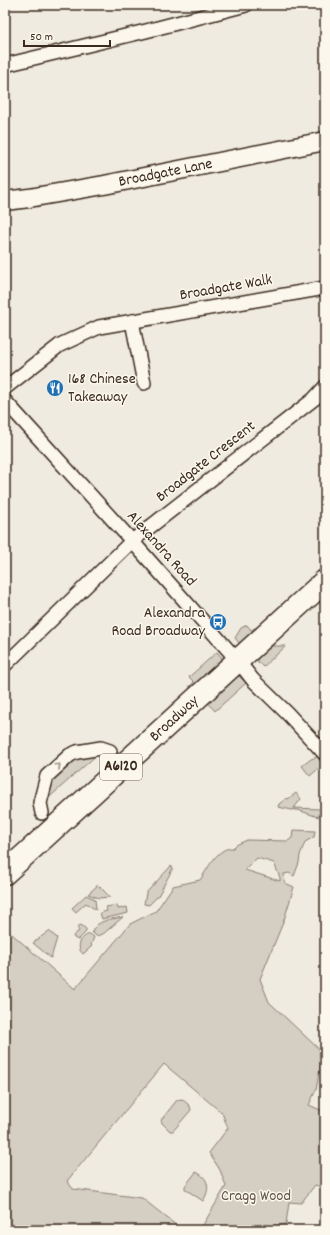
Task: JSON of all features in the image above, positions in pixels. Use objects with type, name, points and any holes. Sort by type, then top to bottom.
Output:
[{"type":"highway","name":"Broadway","points":[[5,873],[325,581]]},
{"type":"street","points":[[5,65],[246,5]]},
{"type":"street","name":"Broadgate Lane","points":[[5,201],[104,185],[325,141]]},
{"type":"street","name":"Broadgate Walk","points":[[5,388],[60,345],[99,327],[325,288]]},
{"type":"street","points":[[132,321],[144,383]]},
{"type":"street","name":"Broadgate Crescent","points":[[5,665],[132,541],[314,399],[325,387]]},
{"type":"street","name":"Alexandra Road","points":[[5,401],[132,541],[253,680],[288,713],[325,754]]},
{"type":"street","points":[[42,813],[40,803],[47,776],[70,755],[77,752],[101,748],[110,751]]},
{"type":"green space","points":[[247,625],[251,630],[257,627],[256,633],[240,644],[235,638],[241,628]]},
{"type":"green space","points":[[272,646],[286,646],[263,667],[257,661],[258,658],[263,652]]},
{"type":"green space","points":[[217,652],[223,659],[223,662],[194,686],[189,687],[194,682],[189,677]]},
{"type":"green space","points":[[234,676],[239,676],[246,683],[215,711],[208,703],[210,697]]},
{"type":"green space","points":[[100,752],[43,803],[50,776],[65,769],[69,764],[68,760]]},
{"type":"green space","points":[[317,757],[325,766],[325,776],[319,768],[310,776],[302,766],[311,759]]},
{"type":"green space","points":[[296,793],[301,799],[294,808],[321,809],[318,817],[294,809],[292,810],[278,807],[279,804]]},
{"type":"green space","name":"Cragg Wood","points":[[293,830],[315,831],[314,837],[305,842],[294,876],[289,873],[284,874],[285,883],[294,887],[284,920],[260,979],[269,1002],[323,1053],[316,1090],[309,1105],[325,1112],[325,1188],[315,1185],[301,1203],[289,1202],[286,1224],[262,1228],[261,1230],[200,1230],[226,1186],[220,1170],[209,1153],[228,1128],[222,1113],[164,1064],[67,1181],[73,1189],[142,1198],[182,1230],[5,1230],[5,928],[75,989],[130,924],[156,911],[173,886],[200,880],[222,851],[233,848],[247,840],[288,841],[292,838]],"holes":[[[257,858],[274,863],[280,881],[245,870]]]},
{"type":"green space","points":[[171,866],[173,868],[158,896],[149,905],[144,904],[146,893]]},
{"type":"green space","points":[[98,885],[110,897],[99,898],[88,894]]},
{"type":"green space","points":[[86,895],[95,899],[96,910],[86,903],[76,912],[72,908]]},
{"type":"green space","points":[[117,905],[118,909],[127,907],[128,913],[102,919],[100,913],[107,911],[106,907]]},
{"type":"green space","points":[[123,917],[103,934],[96,936],[92,932],[97,925],[109,919]]},
{"type":"green space","points":[[81,925],[86,929],[86,932],[78,940],[73,936],[79,931],[77,927]]},
{"type":"green space","points":[[49,931],[57,938],[51,958],[33,943]]},
{"type":"green space","points":[[90,934],[94,937],[92,946],[83,954],[79,948],[80,942],[84,937]]},
{"type":"green space","points":[[182,1099],[190,1106],[191,1110],[173,1131],[170,1131],[161,1120],[177,1100]]},
{"type":"green space","points":[[196,1172],[204,1178],[208,1189],[203,1201],[185,1189],[185,1186]]},
{"type":"place","name":"168 Chinese Takeaway","points":[[55,388]]},
{"type":"place","name":"Alexandra Road Broadway","points":[[218,622]]}]
